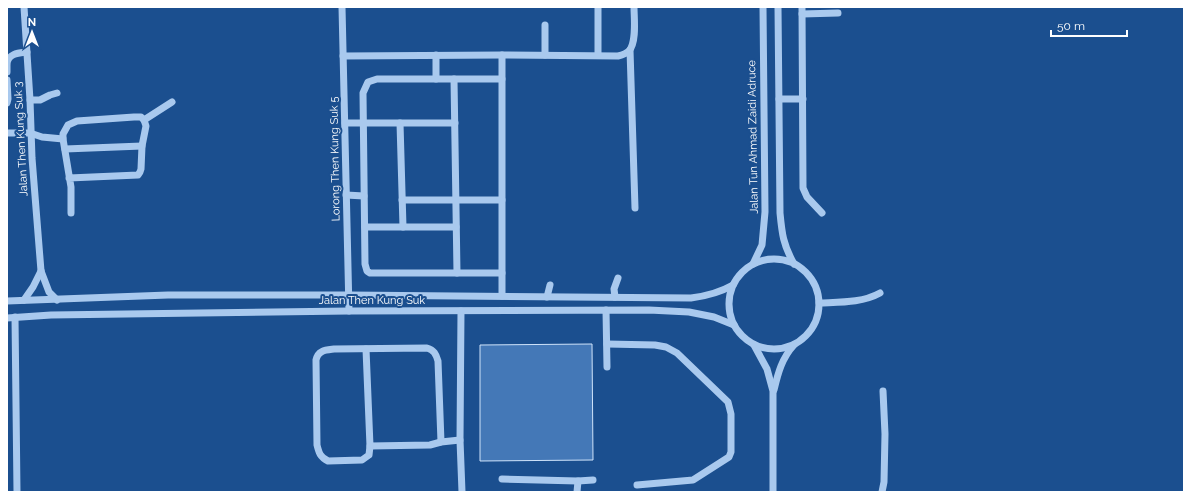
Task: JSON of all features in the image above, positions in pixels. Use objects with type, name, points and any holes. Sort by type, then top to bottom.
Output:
[{"type":"street","name":"Jalan Then Kung Suk 3","points":[[24,7],[30,100],[30,133],[41,270]]},
{"type":"street","name":"Lorong Then Kung Suk 5","points":[[342,7],[349,311]]},
{"type":"street","points":[[598,7],[598,55]]},
{"type":"street","points":[[634,7],[634,39],[630,50],[635,208]]},
{"type":"street","name":"Jalan Tun Ahmad Zaidi Adruce","points":[[752,264],[762,245],[765,212],[763,7]]},
{"type":"street","points":[[778,7],[780,213],[784,243],[794,264]]},
{"type":"street","points":[[822,213],[807,196],[803,188],[802,10],[838,13]]},
{"type":"street","points":[[545,25],[545,55]]},
{"type":"street","points":[[343,56],[618,56],[630,50]]},
{"type":"street","points":[[7,72],[7,64],[10,56],[27,52]]},
{"type":"street","points":[[436,55],[436,79]]},
{"type":"street","points":[[502,55],[502,296]]},
{"type":"street","points":[[502,79],[377,79],[368,82],[363,93],[365,264],[367,271],[502,273]]},
{"type":"street","points":[[454,79],[457,273]]},
{"type":"street","points":[[7,80],[7,104]]},
{"type":"street","points":[[30,100],[40,100],[57,93]]},
{"type":"street","points":[[779,99],[803,100]]},
{"type":"street","points":[[144,120],[172,102]]},
{"type":"street","points":[[70,178],[138,175],[141,169],[142,146],[146,126],[144,120],[141,117],[134,117],[77,121],[68,125],[63,134],[63,139],[72,194],[71,213]]},
{"type":"street","points":[[345,123],[455,122]]},
{"type":"street","points":[[400,123],[403,227]]},
{"type":"street","points":[[7,133],[30,133],[63,139]]},
{"type":"street","points":[[65,149],[142,146]]},
{"type":"street","points":[[346,195],[364,196]]},
{"type":"street","points":[[402,200],[502,200]]},
{"type":"street","points":[[365,227],[456,227]]},
{"type":"street","points":[[773,391],[779,371],[788,352],[806,337],[813,327],[818,315],[819,303],[817,291],[812,280],[804,270],[794,264],[780,260],[766,260],[752,264],[741,273],[733,285],[730,295],[730,316],[734,326],[743,337],[754,345],[768,349],[782,348],[796,344]]},
{"type":"street","points":[[41,270],[49,292],[57,300]]},
{"type":"street","points":[[24,300],[33,287],[41,270]]},
{"type":"street","points":[[615,297],[614,289],[618,278]]},
{"type":"street","points":[[547,297],[550,285]]},
{"type":"street","name":"Jalan Then Kung Suk","points":[[7,301],[168,296],[348,295],[691,298],[706,296],[722,291],[733,285]]},
{"type":"street","points":[[819,303],[862,300],[871,298],[880,293]]},
{"type":"street","points":[[606,310],[607,367]]},
{"type":"street","name":"Jalan Then Kung Suk","points":[[7,318],[51,315],[349,311],[606,310],[689,312],[714,317],[734,326]]},
{"type":"street","points":[[461,311],[460,440],[462,492]]},
{"type":"street","points":[[15,317],[17,492]]},
{"type":"street","points":[[607,344],[655,345],[666,347],[677,353],[728,402],[731,414],[731,452],[729,457],[693,480],[637,485]]},
{"type":"street","points":[[754,345],[767,369],[773,391],[773,492]]},
{"type":"street","points":[[366,349],[370,446],[369,455],[362,460],[328,461],[323,459],[319,454],[318,445],[316,360],[317,355],[325,350],[334,349],[427,348],[435,352],[438,361],[441,442]]},
{"type":"street","points":[[882,492],[884,482],[885,434],[883,391]]},
{"type":"street","points":[[370,446],[430,445],[460,440]]},
{"type":"street","points":[[502,480],[593,480]]},
{"type":"street","points":[[577,492],[578,481]]},
{"type":"building","points":[[592,344],[593,460],[480,461],[480,345]]}]
